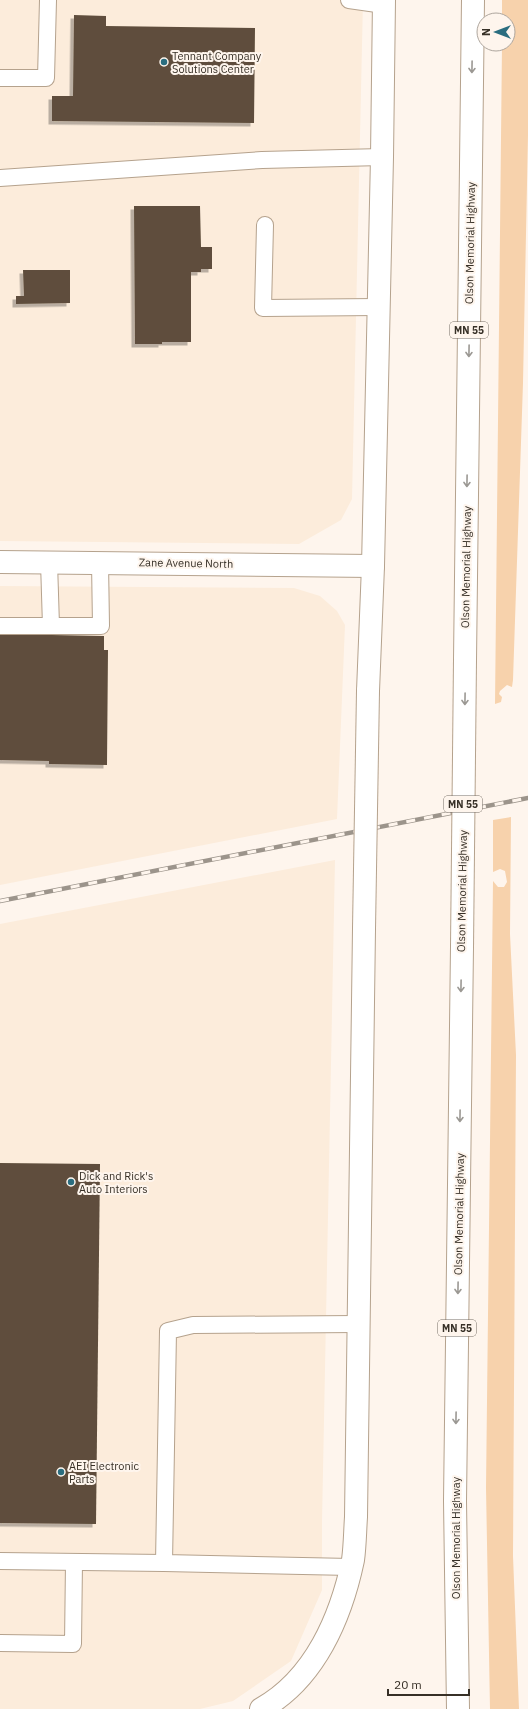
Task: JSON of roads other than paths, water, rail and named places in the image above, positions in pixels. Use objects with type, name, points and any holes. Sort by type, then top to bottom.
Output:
[{"type":"main road","name":"Olson Memorial Highway","points":[[458,1709],[455,1501],[473,0]]},
{"type":"main road","points":[[262,1709],[279,1698],[299,1679],[318,1654],[332,1626],[345,1593],[353,1559],[356,1517],[368,691],[373,566],[384,2]]},
{"type":"main road","name":"Zane Avenue North","points":[[0,562],[373,566]]},
{"type":"lane","points":[[0,78],[46,78],[48,0]]},
{"type":"lane","points":[[349,0],[384,2]]},
{"type":"lane","points":[[0,178],[262,160],[382,157]]},
{"type":"lane","points":[[265,225],[263,308],[378,307]]},
{"type":"lane","points":[[50,562],[51,626]]},
{"type":"lane","points":[[0,626],[101,626],[100,562]]},
{"type":"lane","points":[[164,1563],[168,1331],[194,1325],[358,1324]]},
{"type":"lane","points":[[0,1561],[351,1567]]},
{"type":"lane","points":[[0,1643],[74,1644],[74,1562]]},
{"type":"railway","points":[[0,901],[528,798]]},
{"type":"place","name":"Tennant Company Solutions Center","points":[[164,62]]},
{"type":"place","name":"Dick and Rick's Auto Interiors","points":[[71,1182]]},
{"type":"place","name":"AEI Electronic Parts","points":[[61,1472]]}]
